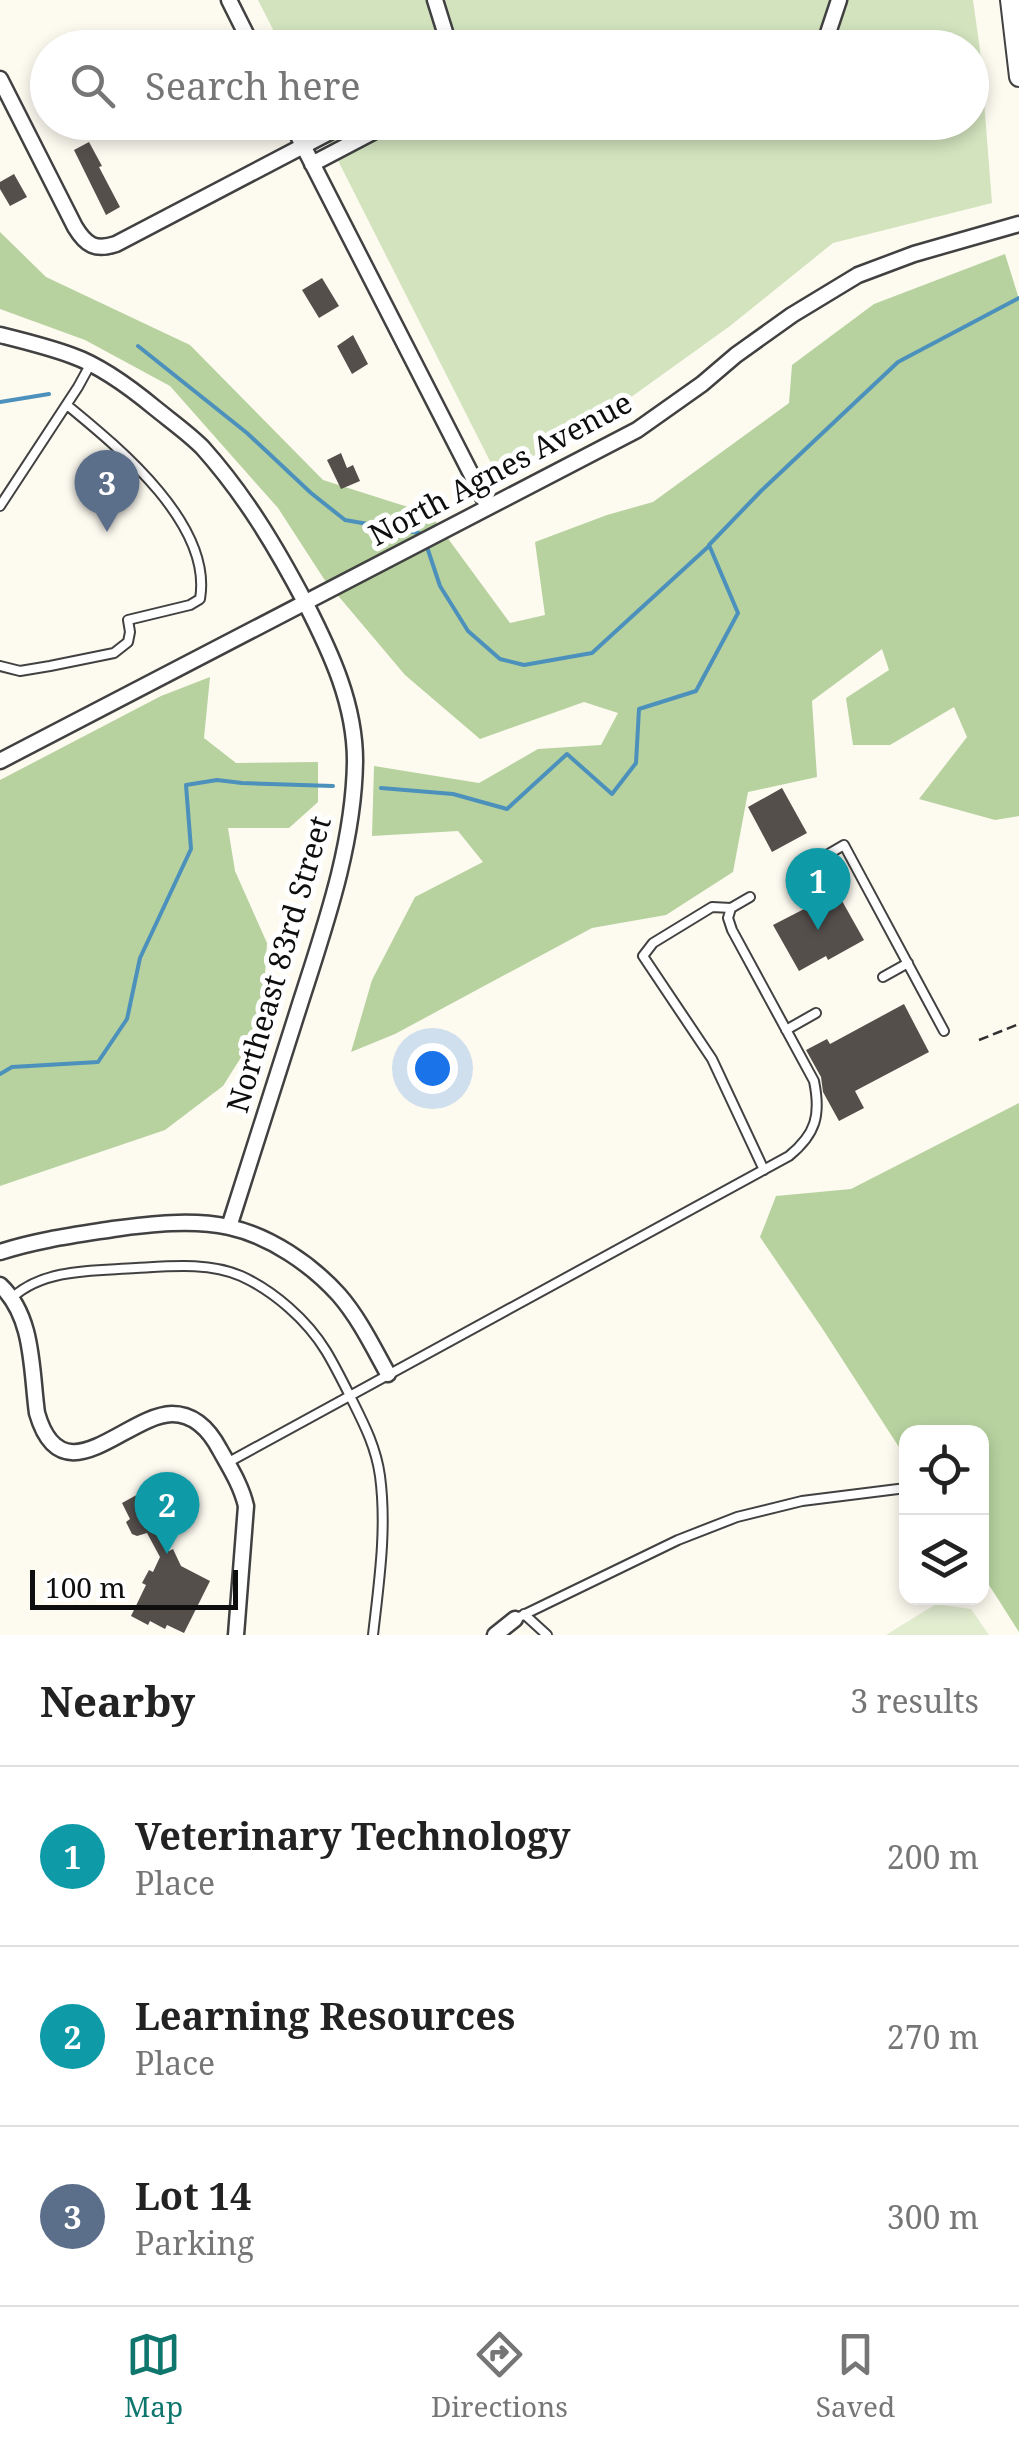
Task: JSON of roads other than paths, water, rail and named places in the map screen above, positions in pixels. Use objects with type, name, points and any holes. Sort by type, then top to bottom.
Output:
[{"type":"street","points":[[229,0],[244,30]]},
{"type":"street","points":[[434,0],[443,30]]},
{"type":"street","points":[[829,30],[838,0]]},
{"type":"street","points":[[1010,0],[1019,76]]},
{"type":"street","points":[[441,26],[441,30]]},
{"type":"street","points":[[0,79],[30,138]]},
{"type":"street","points":[[31,140],[86,244],[105,248],[314,140]]},
{"type":"street","points":[[300,140],[488,506]]},
{"type":"street","points":[[312,164],[358,140]]},
{"type":"street","name":"North Agnes Avenue","points":[[0,761],[637,430],[804,307],[858,275],[914,254],[1019,224]]},
{"type":"street","name":"Northeast 83rd Street","points":[[0,335],[76,357],[133,390],[199,444],[248,503],[288,568],[328,646],[342,684],[355,758],[340,866],[316,955],[229,1227]]},
{"type":"street","points":[[0,1252],[61,1236],[137,1226],[176,1223],[229,1227],[257,1237],[311,1269],[349,1309],[388,1374]]},
{"type":"street","points":[[0,1284],[22,1313],[38,1413],[52,1442],[64,1450],[94,1449],[141,1424],[172,1414],[202,1424],[214,1438],[243,1492],[246,1506],[236,1635]]},
{"type":"street","points":[[495,1635],[520,1616]]},
{"type":"lane","points":[[0,506],[90,365]]},
{"type":"lane","points":[[0,666],[20,672],[114,653],[128,642],[128,620],[190,605],[200,598],[202,572],[167,499],[111,441],[67,405]]},
{"type":"lane","points":[[820,859],[844,845],[944,1031]]},
{"type":"lane","points":[[750,897],[731,908],[712,907],[653,943],[643,956],[712,1059],[764,1170]]},
{"type":"lane","points":[[227,1463],[802,1146],[817,1117],[814,1081],[732,930],[728,918],[731,908]]},
{"type":"lane","points":[[883,977],[908,963]]},
{"type":"lane","points":[[786,1030],[816,1014]]},
{"type":"lane","points":[[14,1298],[24,1287],[40,1280],[96,1271],[190,1265],[238,1275],[270,1293],[301,1320],[325,1349],[371,1437],[380,1474],[383,1518],[374,1635]]},
{"type":"lane","points":[[547,1635],[520,1616],[678,1540],[738,1517],[802,1502],[899,1489]]},
{"type":"waterway","points":[[381,788],[453,794],[507,809],[567,754],[612,794],[636,763],[639,709],[696,691],[738,613],[709,545],[898,362],[1019,298]]},
{"type":"waterway","points":[[138,346],[247,433],[345,520],[419,533]]},
{"type":"waterway","points":[[0,402],[49,394]]},
{"type":"waterway","points":[[428,550],[440,586],[468,631],[500,659],[524,665],[592,653],[709,546]]},
{"type":"waterway","points":[[0,1074],[12,1067],[98,1062],[127,1019],[140,958],[191,849],[186,785],[217,780],[333,786]]},
{"type":"place","name":"Lot 14","points":[[107,532]]},
{"type":"place","name":"Veterinary Technology","points":[[818,930]]},
{"type":"place","name":"Learning Resources","points":[[167,1554]]}]
